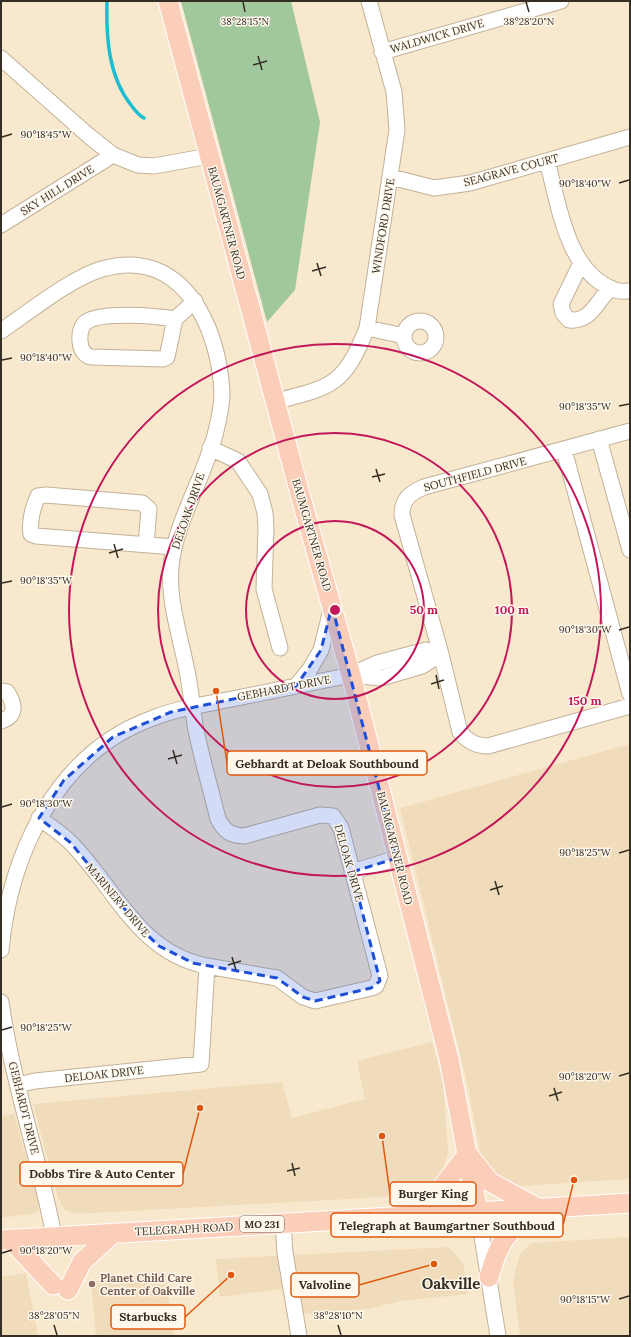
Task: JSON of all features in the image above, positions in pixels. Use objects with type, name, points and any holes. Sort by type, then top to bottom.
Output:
[{"type":"main road","name":"BAUMGARTNER ROAD","points":[[168,1],[351,675],[449,1059],[478,1212]]},
{"type":"main road","points":[[412,1216],[438,1192],[468,1154],[490,1182],[537,1208],[503,1240],[496,1252],[489,1277]]},
{"type":"main road","name":"TELEGRAPH ROAD","points":[[5,1240],[630,1202]]},
{"type":"main road","points":[[5,1240],[60,1288],[82,1262],[112,1233]]},
{"type":"street","name":"WINDFORD DRIVE","points":[[276,401],[324,388],[338,379],[356,354],[367,328],[391,178],[397,130],[394,92],[368,1]]},
{"type":"street","name":"WALDWICK DRIVE","points":[[382,52],[533,5],[561,1]]},
{"type":"street","points":[[1,58],[89,136],[113,155],[138,165],[154,166],[209,156]]},
{"type":"street","name":"SEAGRAVE COURT","points":[[391,178],[434,188],[470,183],[630,137]]},
{"type":"street","name":"SKY HILL DRIVE","points":[[1,225],[113,155]]},
{"type":"street","points":[[548,161],[568,238],[581,263],[600,282],[616,291],[630,291]]},
{"type":"street","points":[[581,263],[561,304],[563,313],[569,320],[577,321],[588,316],[604,294],[611,288]]},
{"type":"street","name":"DELOAK DRIVE","points":[[1,331],[83,277],[101,269],[125,265],[149,268],[166,275],[181,285],[195,301],[213,338],[222,395],[216,432],[174,547],[170,569],[171,590],[189,678],[196,730],[216,812],[224,830],[233,836],[244,836],[320,815],[333,816],[341,828],[380,976],[376,986],[315,1001],[303,998],[277,978],[207,966],[201,1064],[18,1085]]},
{"type":"street","points":[[175,319],[121,315],[86,322],[82,326],[80,337],[82,354],[86,357],[163,359],[167,357],[175,319],[195,301]]},
{"type":"street","points":[[367,328],[404,336]]},
{"type":"street","name":"SOUTHFIELD DRIVE","points":[[630,431],[424,487],[406,498],[402,506],[402,515],[441,654],[460,732],[466,739],[480,746],[488,746],[630,706]]},
{"type":"street","points":[[599,439],[630,550]]},
{"type":"street","points":[[210,448],[238,462],[260,494],[265,513],[266,528],[264,589],[280,648]]},
{"type":"street","points":[[564,450],[630,694]]},
{"type":"street","points":[[146,545],[149,509],[142,503],[46,495],[38,496],[35,501],[30,529],[31,534],[36,536],[146,545],[174,547]]},
{"type":"street","points":[[296,686],[310,669],[321,650],[332,606]]},
{"type":"street","name":"GEBHARDT DRIVE","points":[[1,950],[4,902],[39,818],[52,796],[64,780],[79,764],[108,741],[134,726],[152,718],[192,707],[351,675],[381,678],[422,666],[441,654]]},
{"type":"street","points":[[1,691],[7,692],[14,707],[12,714],[7,719],[1,721]]},
{"type":"street","name":"MARINERY DRIVE","points":[[39,818],[71,843],[140,928],[159,946],[174,956],[207,966]]},
{"type":"street","points":[[352,872],[397,858]]},
{"type":"street","name":"GEBHARDT DRIVE","points":[[1,1002],[5,1028],[48,1202],[54,1236]]},
{"type":"street","points":[[478,1212],[498,1336]]},
{"type":"street","points":[[283,1223],[284,1253],[299,1336]]},
{"type":"highlighted area","points":[[332,606],[397,858],[352,872],[380,981],[371,988],[315,1001],[303,997],[277,978],[193,963],[159,946],[140,928],[71,843],[39,818],[64,780],[113,737],[171,712],[296,686],[321,650]]},
{"type":"shaded area","points":[[630,744],[630,1179],[506,1187],[481,1157],[468,1087],[400,808]]},
{"type":"shaded area","points":[[432,1042],[443,1082],[448,1152],[443,1170],[433,1187],[422,1193],[403,1196],[75,1214],[65,1210],[58,1198],[33,1104],[282,1082],[292,1118],[365,1099],[357,1061]]},
{"type":"shaded area","points":[[14,1114],[39,1203],[38,1211],[30,1214],[1,1218],[1,1116]]},
{"type":"shaded area","points":[[630,1237],[630,1336],[520,1336],[513,1281],[520,1254],[531,1243]]},
{"type":"shaded area","points":[[449,1247],[463,1263],[468,1294],[400,1301],[368,1309],[301,1314],[282,1289],[220,1297],[216,1259]]},
{"type":"shaded area","points":[[165,1272],[174,1336],[96,1336],[91,1282]]},
{"type":"shaded area","points":[[26,1273],[38,1336],[1,1336],[1,1277]]},
{"type":"green space","points":[[181,1],[291,1],[320,122],[295,290],[267,322]]},
{"type":"waterway","points":[[107,1],[108,42],[113,69],[123,94],[137,112],[144,118]]},
{"type":"place","name":"Gebhardt at Deloak Southbound","points":[[216,691]]},
{"type":"place","name":"Dobbs Tire & Auto Center","points":[[200,1108]]},
{"type":"place","name":"Burger King","points":[[382,1136]]},
{"type":"place","name":"Telegraph at Baumgartner Southboud","points":[[574,1180]]},
{"type":"place","name":"Valvoline","points":[[434,1264]]},
{"type":"place","name":"Starbucks","points":[[231,1275]]},
{"type":"place","name":"Planet Child Care Center of Oakville","points":[[92,1284]]},
{"type":"district","name":"Oakville","points":[[451,1284]]}]
